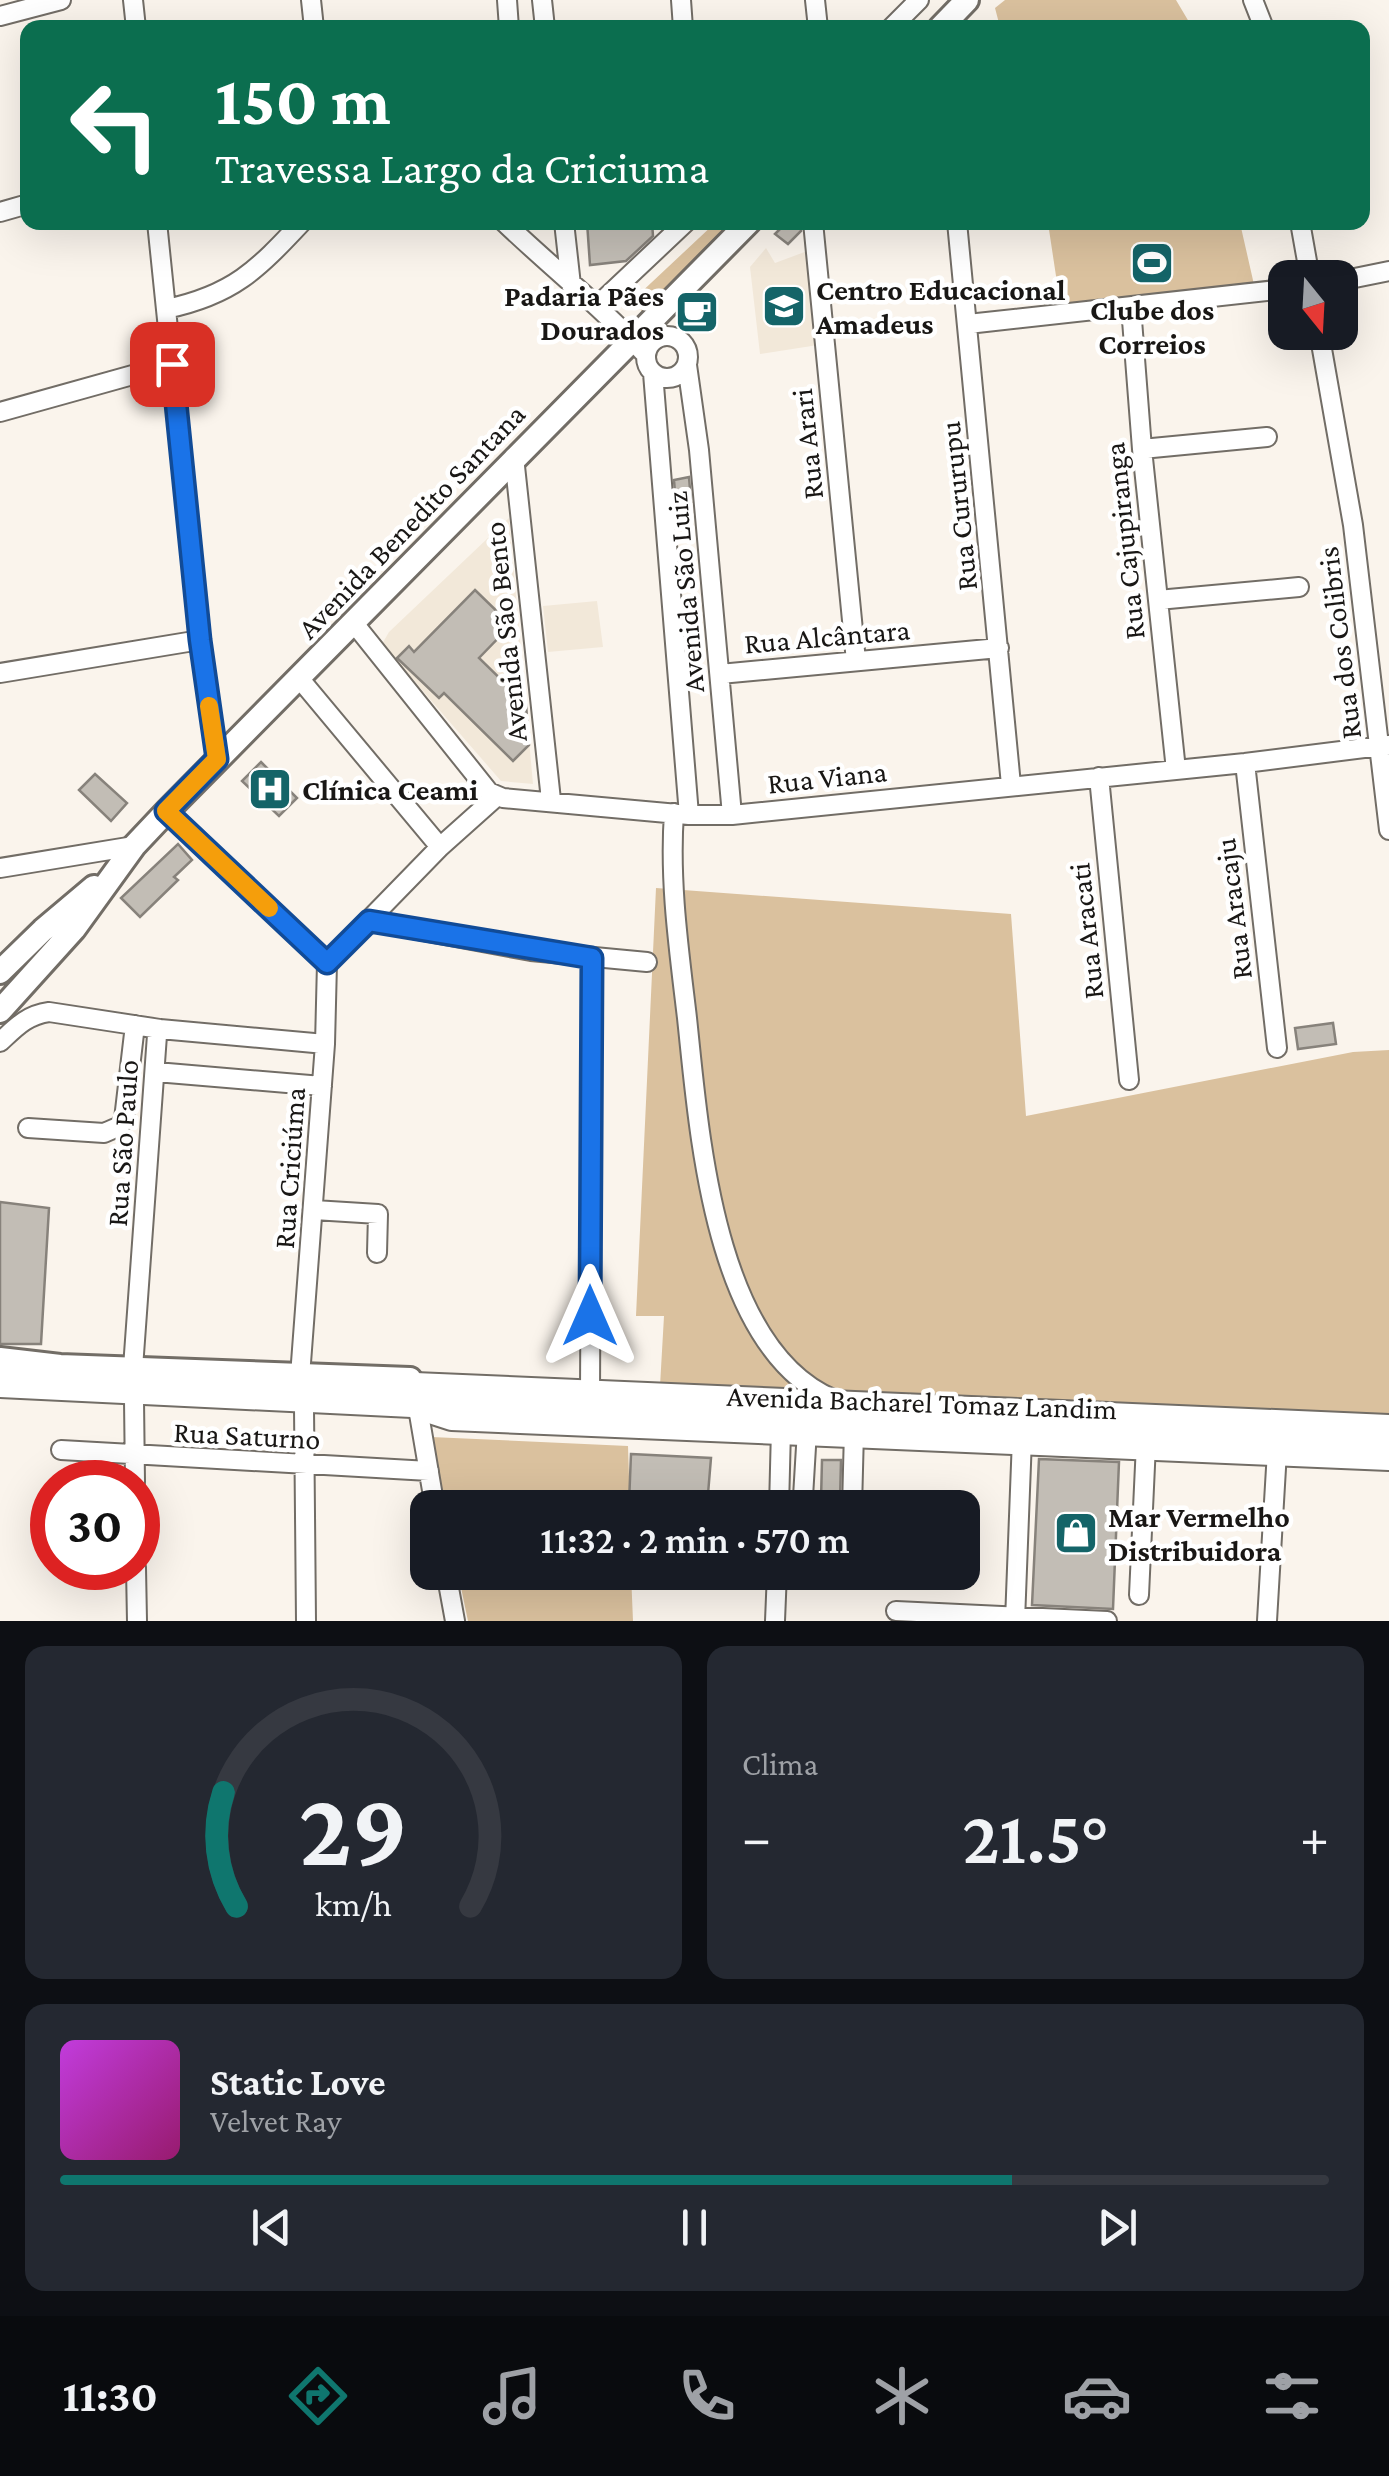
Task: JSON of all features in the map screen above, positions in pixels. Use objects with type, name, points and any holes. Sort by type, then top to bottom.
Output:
[{"type":"highway","name":"Avenida Bacharel Tomaz Landim","points":[[0,1368],[412,1403],[590,1395],[1022,1438],[1389,1456]]},
{"type":"highway","name":"Avenida Bacharel Tomaz Landim","points":[[0,1383],[301,1391]]},
{"type":"highway","name":"Avenida Bacharel Tomaz Landim","points":[[453,1402],[794,1429],[857,1419],[1389,1429]]},
{"type":"main road","points":[[948,20],[967,0]]},
{"type":"main road","name":"Avenida Benedito Santana","points":[[0,1010],[74,929],[134,846],[166,811],[514,457],[639,347],[668,304],[741,230]]},
{"type":"main road","name":"Avenida Benedito Santana","points":[[3,961],[120,865]]},
{"type":"main road","name":"Avenida Bacharel Tomaz Landim","points":[[0,1359],[133,1368],[301,1391],[418,1414],[453,1402]]},
{"type":"main road","name":"Avenida Bacharel Tomaz Landim","points":[[0,1393],[137,1400],[301,1391]]},
{"type":"street","points":[[0,16],[61,0]]},
{"type":"street","points":[[899,20],[919,0]]},
{"type":"street","points":[[158,230],[200,640],[217,759]]},
{"type":"street","points":[[166,309],[202,302],[224,292],[266,260],[294,230]]},
{"type":"street","points":[[512,230],[570,286],[598,305],[639,347],[653,374],[672,377],[686,365],[688,353],[678,338],[668,304]]},
{"type":"street","points":[[531,230],[533,250]]},
{"type":"street","points":[[565,230],[570,286]]},
{"type":"street","points":[[598,305],[678,230]]},
{"type":"street","name":"Rua Arari","points":[[814,230],[856,660]]},
{"type":"street","name":"Rua Cururupu","points":[[957,230],[1011,785]]},
{"type":"street","points":[[1301,230],[1307,260]]},
{"type":"street","points":[[1358,277],[1389,271]]},
{"type":"street","points":[[968,324],[1268,291]]},
{"type":"street","name":"Rua Cajupiranga","points":[[1131,307],[1176,770]]},
{"type":"street","points":[[639,347],[670,336],[678,338]]},
{"type":"street","name":"Rua dos Colibris","points":[[1322,350],[1353,525],[1384,745],[1389,830]]},
{"type":"street","points":[[0,412],[172,364]]},
{"type":"street","name":"Avenida São Luiz","points":[[686,365],[699,450],[732,814]]},
{"type":"street","name":"Avenida São Luiz","points":[[653,374],[681,814],[671,860],[697,1126],[714,1212],[746,1304],[768,1344],[785,1364],[857,1419]]},
{"type":"street","points":[[1142,449],[1267,437]]},
{"type":"street","name":"Avenida São Bento","points":[[514,457],[550,800]]},
{"type":"street","points":[[1158,600],[1299,587]]},
{"type":"street","points":[[166,811],[327,963],[440,847],[496,796],[488,792],[353,622]]},
{"type":"street","points":[[0,673],[200,640]]},
{"type":"street","name":"Rua Alcântara","points":[[720,674],[999,648]]},
{"type":"street","points":[[299,678],[440,847]]},
{"type":"street","name":"Rua Viana","points":[[496,796],[681,814],[732,814],[1244,763],[1384,745]]},
{"type":"street","name":"Rua Aracaju","points":[[1244,763],[1277,1048]]},
{"type":"street","name":"Rua Aracati","points":[[1099,777],[1129,1080]]},
{"type":"street","points":[[0,868],[134,846]]},
{"type":"street","points":[[369,921],[592,958],[646,962]]},
{"type":"street","points":[[590,1395],[592,958]]},
{"type":"street","name":"Rua Criciúma","points":[[306,1621],[301,1391],[327,963]]},
{"type":"street","points":[[0,1042],[20,1022],[49,1012],[160,1028]]},
{"type":"street","points":[[28,1128],[104,1133],[120,1126],[135,1025]]},
{"type":"street","name":"Rua São Paulo","points":[[133,1368],[160,1028],[325,1044]]},
{"type":"street","points":[[156,1072],[322,1086]]},
{"type":"street","points":[[314,1210],[378,1214],[377,1253]]},
{"type":"street","points":[[134,1460],[137,1400]]},
{"type":"street","points":[[418,1414],[432,1490]]},
{"type":"street","points":[[853,1490],[857,1419]]},
{"type":"street","points":[[782,1490],[794,1429]]},
{"type":"street","points":[[794,1429],[802,1490]]},
{"type":"street","points":[[1015,1619],[1022,1438]]},
{"type":"street","points":[[1139,1595],[1146,1444]]},
{"type":"street","name":"Rua Saturno","points":[[62,1450],[429,1471]]},
{"type":"street","points":[[1267,1621],[1276,1451]]},
{"type":"street","points":[[136,1590],[137,1621]]},
{"type":"street","points":[[449,1590],[454,1621]]},
{"type":"street","points":[[775,1621],[776,1590]]},
{"type":"street","points":[[896,1611],[1107,1621]]},
{"type":"shaded area","points":[[1005,0],[1176,0],[1188,20],[998,20],[995,8]]},
{"type":"shaded area","points":[[708,230],[724,230],[684,281],[643,314],[635,298]]},
{"type":"shaded area","name":"Clube dos Correios","points":[[1049,230],[1242,230],[1255,289],[1061,309]]},
{"type":"shaded area","name":"Centro Educacional Amadeus","points":[[766,248],[775,263],[810,250],[818,345],[760,354],[750,267]]},
{"type":"shaded area","points":[[509,518],[533,784],[501,781],[382,644],[389,632]]},
{"type":"shaded area","points":[[597,601],[603,647],[548,652],[543,606]]},
{"type":"shaded area","points":[[656,888],[1011,914],[1026,1116],[1353,1052],[1389,1050],[1389,1417],[660,1386],[664,1316],[636,1316]]},
{"type":"shaded area","points":[[431,1437],[628,1446],[629,1490],[442,1490]]},
{"type":"shaded area","points":[[462,1590],[632,1590],[633,1621],[468,1621]]},
{"type":"building","points":[[588,230],[653,230],[653,236],[626,261],[590,265]]},
{"type":"building","points":[[779,230],[801,230],[788,244],[775,234]]},
{"type":"building","points":[[689,477],[691,502],[676,505],[674,480]]},
{"type":"building","points":[[475,590],[511,625],[479,658],[526,704],[529,745],[513,761],[444,693],[439,698],[397,658],[409,646],[414,652]]},
{"type":"building","name":"Clínica Ceami","points":[[261,762],[297,798],[279,816],[242,781]]},
{"type":"building","points":[[95,774],[127,803],[111,821],[79,790]]},
{"type":"building","points":[[178,844],[192,860],[174,877],[178,880],[140,917],[121,898]]},
{"type":"building","points":[[1333,1023],[1336,1044],[1298,1049],[1295,1028]]},
{"type":"building","points":[[0,1202],[49,1208],[41,1344],[0,1344]]},
{"type":"building","points":[[631,1454],[711,1458],[708,1490],[630,1490]]},
{"type":"building","name":"Mar Vermelho Distribuidora","points":[[1039,1459],[1119,1462],[1113,1609],[1032,1605]]},
{"type":"building","points":[[822,1460],[841,1460],[840,1490],[821,1490]]},
{"type":"slow traffic","points":[[209,706],[217,759],[166,811],[269,908]]},
{"type":"place","name":"Clube dos Correios","points":[[1152,263]]},
{"type":"place","name":"Centro Educacional Amadeus","points":[[784,306]]},
{"type":"place","name":"Padaria Pães Dourados","points":[[697,312]]},
{"type":"place","name":"Clínica Ceami","points":[[270,789]]},
{"type":"place","name":"Mar Vermelho Distribuidora","points":[[1076,1533]]},
{"type":"route","points":[[172,364],[200,640],[217,759],[166,811],[327,963],[369,921],[592,958],[590,1316]]}]
